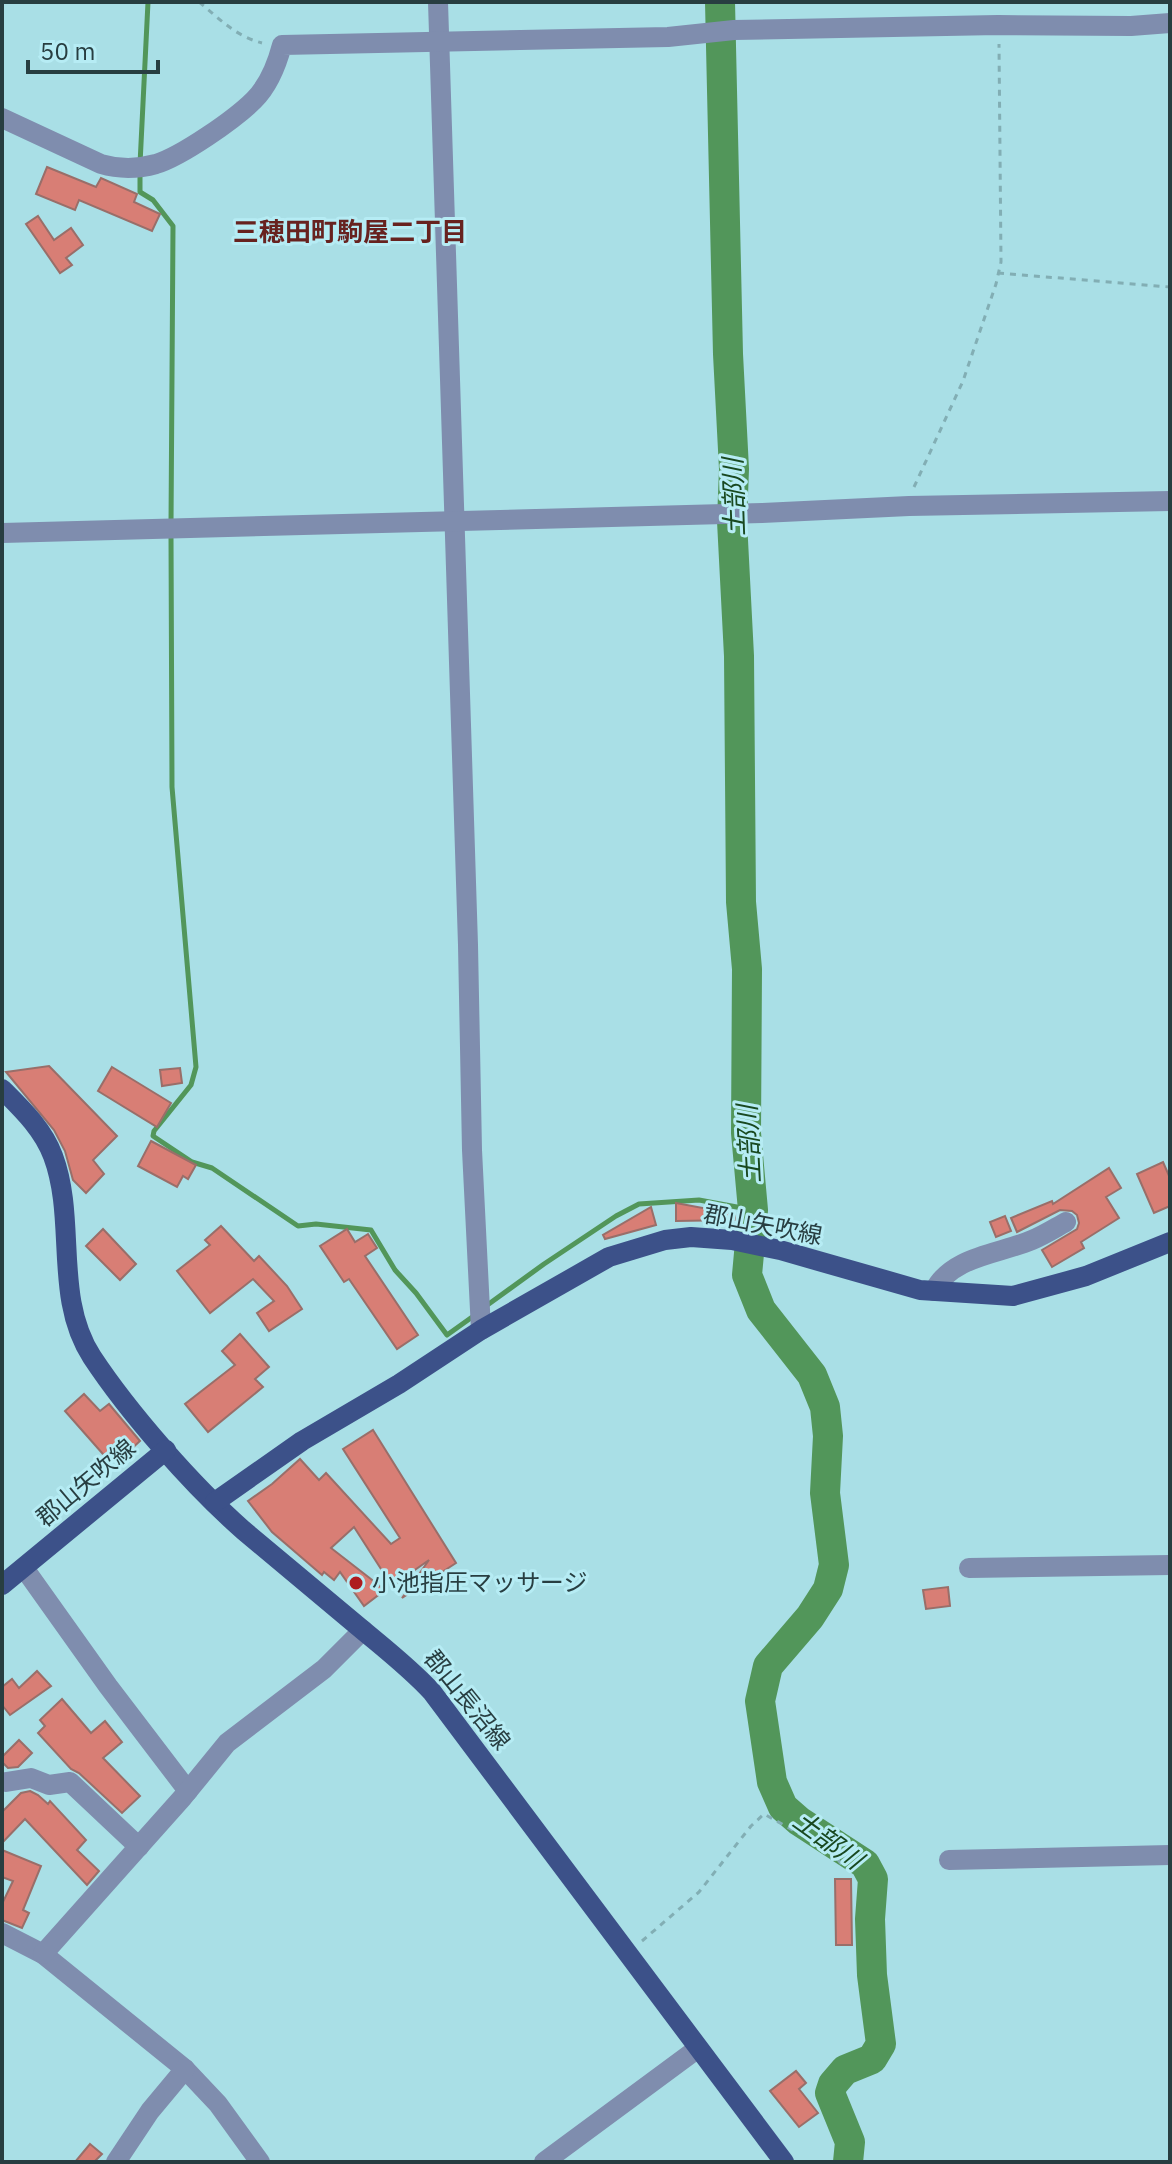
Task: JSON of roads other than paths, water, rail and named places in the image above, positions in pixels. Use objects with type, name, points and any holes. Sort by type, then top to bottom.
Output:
[{"type":"main road","name":"郡山長沼線","points":[[2,1089],[34,1123],[54,1158],[61,1192],[72,1304],[80,1334],[111,1385],[166,1450],[240,1527],[402,1662],[432,1692],[784,2162]]},
{"type":"main road","name":"郡山矢吹線","points":[[215,1502],[302,1441],[399,1384],[481,1330],[609,1257],[665,1240],[691,1237],[732,1240],[780,1250],[920,1290],[1013,1296],[1086,1276],[1170,1242]]},
{"type":"main road","name":"郡山矢吹線","points":[[2,1585],[166,1450]]},
{"type":"street","points":[[438,2],[456,520],[472,1150],[481,1330]]},
{"type":"street","points":[[2,118],[117,169],[157,164],[226,123],[256,99],[274,70],[282,45],[668,37],[734,30],[1170,23]]},
{"type":"street","points":[[2,533],[1170,501]]},
{"type":"street","points":[[934,1291],[944,1276],[967,1262],[1032,1240],[1066,1222]]},
{"type":"street","points":[[969,1568],[1170,1565]]},
{"type":"street","points":[[24,1568],[188,1791]]},
{"type":"street","points":[[43,1954],[227,1743],[324,1669],[363,1630]]},
{"type":"street","points":[[3,1783],[31,1778],[49,1785],[68,1781],[139,1847]]},
{"type":"street","points":[[949,1860],[1170,1855]]},
{"type":"street","points":[[2,1933],[43,1954],[185,2069],[218,2104],[260,2162]]},
{"type":"street","points":[[544,2162],[697,2049]]},
{"type":"street","points":[[116,2162],[150,2111],[185,2069]]},
{"type":"waterway","points":[[140,164],[148,2]]},
{"type":"waterway","name":"土部川","points":[[720,2],[728,354],[734,469],[732,521],[739,656],[741,902],[747,969],[746,1133],[753,1210],[747,1275],[761,1310],[812,1375],[825,1407],[828,1436],[825,1493],[834,1565],[828,1589],[810,1617],[768,1666],[760,1701],[772,1782],[783,1807],[865,1864],[873,1879],[870,1919],[872,1975],[881,2044],[872,2059],[845,2070],[833,2084],[830,2093],[850,2142],[848,2162]]},
{"type":"waterway","points":[[140,174],[140,192],[153,200],[173,226],[171,525]]},
{"type":"waterway","points":[[171,535],[172,787],[196,1067],[191,1085],[153,1136],[192,1162],[212,1168],[298,1226],[316,1224],[371,1230],[395,1270],[447,1335],[475,1315]]},
{"type":"waterway","points":[[486,1306],[544,1264],[639,1204],[699,1200],[753,1210]]},
{"type":"place","name":"小池指圧マッサージ","points":[[356,1583]]},
{"type":"district","name":"三穂田町駒屋二丁目","points":[[350,232]]}]
